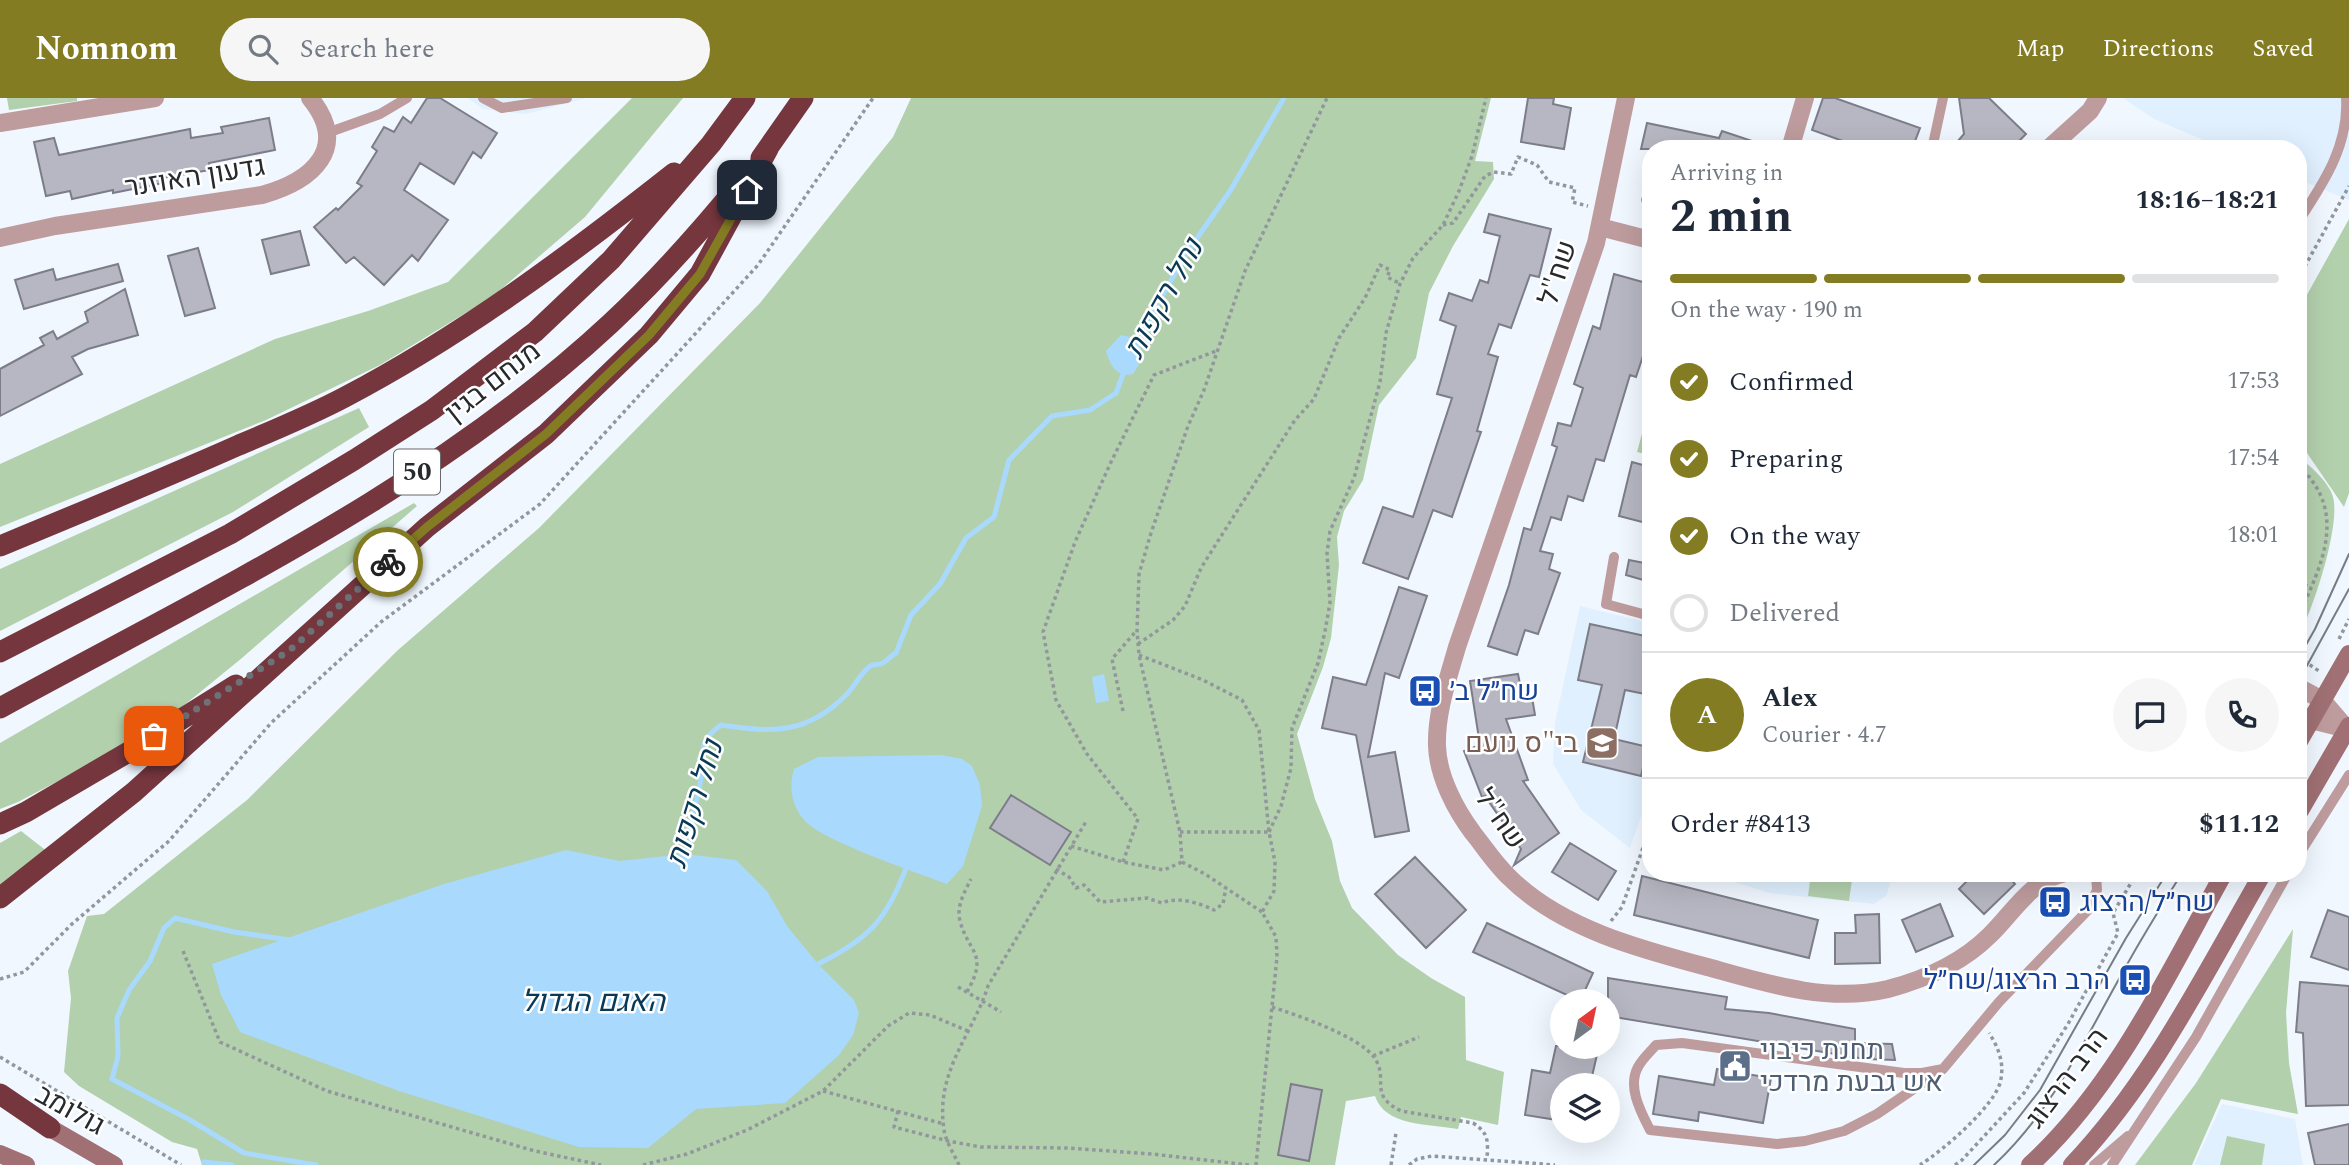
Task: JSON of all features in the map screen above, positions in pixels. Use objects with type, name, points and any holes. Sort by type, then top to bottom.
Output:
[{"type":"highway","name":"מנחם בגין","points":[[0,652],[230,534],[432,410],[535,332],[611,260],[711,144],[745,98]]},
{"type":"highway","name":"מנחם בגין","points":[[0,708],[262,566],[370,503],[458,444],[536,386],[611,323],[698,235],[768,149],[803,98]]},
{"type":"highway","points":[[0,546],[204,461],[344,397],[414,358],[550,267],[711,144]]},
{"type":"highway","points":[[0,898],[134,792],[427,527],[546,434],[649,335],[700,274],[768,149]]},
{"type":"highway","points":[[0,824],[26,812],[137,747],[290,650]]},
{"type":"highway","points":[[0,1094],[50,1128]]},
{"type":"main road","points":[[2307,713],[2322,700],[2349,654]]},
{"type":"main road","points":[[2307,799],[2348,728]]},
{"type":"main road","name":"הרב הרצוג","points":[[2030,1165],[2074,1117],[2127,1043],[2219,882]]},
{"type":"main road","name":"הרב הרצוג","points":[[2072,1165],[2111,1120],[2152,1060],[2258,882]]},
{"type":"main road","name":"גולומב","points":[[0,1101],[114,1165]]},
{"type":"main road","points":[[0,1154],[26,1165]]},
{"type":"street","points":[[0,123],[155,98]]},
{"type":"street","points":[[310,98],[318,108],[327,133]]},
{"type":"street","name":"שח\"ל","points":[[1626,98],[1600,227],[1443,695],[1437,747],[1443,775],[1462,818],[1510,878],[1536,900],[1563,917],[1601,934],[1764,983],[1811,992],[1854,994],[1911,983],[1942,970],[1968,955],[1991,935],[2030,882]]},
{"type":"street","points":[[1793,140],[1805,98]]},
{"type":"street","points":[[2058,140],[2090,111],[2098,98]]},
{"type":"street","name":"גדעון האוזנר","points":[[0,238],[55,226],[282,190],[316,167],[328,142],[327,133]]},
{"type":"street","points":[[1600,227],[1642,238]]},
{"type":"street","points":[[2307,692],[2322,700],[2348,728]]},
{"type":"street","points":[[2307,717],[2348,728]]},
{"type":"street","name":"שח\"ל","points":[[2012,909],[2043,882]]},
{"type":"lane","points":[[327,133],[380,114],[407,98]]},
{"type":"lane","points":[[483,98],[502,108],[567,98]]},
{"type":"lane","points":[[1934,140],[1943,98]]},
{"type":"lane","points":[[2307,207],[2333,165],[2344,138],[2348,114],[2346,98]]},
{"type":"lane","points":[[1615,557],[1606,604],[1642,614]]},
{"type":"lane","points":[[2307,842],[2349,775]]},
{"type":"lane","points":[[1943,1069],[1904,1073],[1682,1043],[1656,1045],[1637,1068],[1634,1088],[1638,1106],[1650,1130],[1777,1144],[1805,1141],[1844,1131],[1877,1114],[1943,1069],[2021,978],[2089,909],[2097,890],[2097,882]]},
{"type":"lane","points":[[2112,1165],[2196,1037],[2283,882]]},
{"type":"lane","points":[[2094,1165],[2138,1129]]},
{"type":"path","points":[[0,979],[24,972],[72,924],[169,841],[271,723],[382,622],[540,504],[758,265],[873,98]]},
{"type":"path","points":[[1182,862],[1180,832],[1139,655],[1139,574],[1188,426],[1204,390],[1244,271],[1327,98]]},
{"type":"path","points":[[1269,832],[1281,806],[1291,768],[1292,728],[1318,663],[1325,631],[1330,603],[1327,552],[1330,531],[1353,478],[1380,382],[1386,333],[1400,284],[1413,258],[1443,225],[1472,156],[1486,98]]},
{"type":"path","points":[[1443,225],[1453,223],[1485,176],[1494,172],[1511,174],[1518,157],[1537,165],[1549,182],[1575,188],[1572,202]]},
{"type":"path","points":[[2307,263],[2349,186]]},
{"type":"path","points":[[1138,644],[1173,620],[1185,606],[1198,575],[1218,541],[1295,420],[1314,399],[1339,338],[1365,298],[1380,265],[1390,270],[1387,277],[1400,284]]},
{"type":"path","points":[[1123,862],[1138,819],[1087,754],[1056,700],[1043,632],[1090,508],[1154,375],[1217,351]]},
{"type":"path","points":[[2307,473],[2320,492],[2328,527],[2325,551],[2307,597]]},
{"type":"path","points":[[2307,586],[2311,588]]},
{"type":"path","points":[[1123,711],[1112,659],[1137,629]]},
{"type":"path","points":[[1139,655],[1203,680],[1242,700],[1259,730],[1269,832],[1275,862],[1274,891],[1262,912]]},
{"type":"path","points":[[2307,663],[2321,672]]},
{"type":"path","points":[[959,1165],[944,1124],[947,1073],[983,1002],[988,986],[1087,820]]},
{"type":"path","points":[[1180,832],[1269,832]]},
{"type":"path","points":[[1071,846],[1123,862],[1164,870],[1182,862]]},
{"type":"path","points":[[1601,934],[1622,907],[1642,851]]},
{"type":"path","points":[[1182,862],[1226,887],[1262,912],[1276,937],[1277,957],[1256,1165]]},
{"type":"path","points":[[1056,869],[1069,877],[1076,888],[1084,885],[1100,902],[1147,898],[1162,903],[1170,899],[1204,905],[1214,910],[1223,904],[1226,887]]},
{"type":"path","points":[[967,992],[976,976],[977,955],[960,920],[960,909],[971,879]]},
{"type":"path","points":[[1955,1165],[2024,1093],[2068,1024],[2118,933],[2113,913],[2132,882]]},
{"type":"path","points":[[183,951],[220,1042],[327,1091],[535,1151],[601,1165]]},
{"type":"path","points":[[958,987],[1001,1012]]},
{"type":"path","points":[[1272,1007],[1305,1017],[1373,1056],[1384,1099],[1391,1106],[1401,1111],[1473,1123],[1483,1129],[1486,1135],[1487,1159]]},
{"type":"path","points":[[643,1165],[687,1154],[747,1130],[823,1091],[888,1026],[909,1013],[930,1015],[968,1031]]},
{"type":"path","points":[[1920,1165],[1960,1134],[1993,1097],[2001,1083],[2001,1057],[1983,1022]]},
{"type":"path","points":[[1373,1056],[1419,1037]]},
{"type":"path","points":[[0,1057],[181,1165]]},
{"type":"path","points":[[823,1091],[944,1124]]},
{"type":"path","points":[[898,1111],[894,1127],[981,1147],[1067,1148],[1250,1165]]},
{"type":"path","points":[[1391,1165],[1396,1133]]},
{"type":"path","points":[[1409,1165],[1417,1159],[1432,1156],[1555,1165]]},
{"type":"shaded area","points":[[468,98],[586,98],[526,114],[483,109]]},
{"type":"shaded area","points":[[2123,98],[2349,98],[2349,200],[2307,183],[2307,140],[2204,140],[2154,119]]},
{"type":"shaded area","name":"בי\"ס נועם","points":[[1580,606],[1642,621],[1642,814],[1630,848],[1581,810],[1553,764],[1555,723]]},
{"type":"shaded area","points":[[1735,882],[1890,882],[1887,895],[1874,904],[1769,893]]},
{"type":"shaded area","points":[[2222,1104],[2295,1119],[2303,1165],[2194,1165]]},
{"type":"green space","points":[[7,98],[77,98],[77,101],[9,110]]},
{"type":"green space","points":[[632,98],[683,98],[585,217],[492,297],[380,365],[266,420],[0,527],[0,464],[275,339],[368,311],[448,282]]},
{"type":"green space","points":[[911,98],[1491,98],[1475,161],[1493,162],[1494,179],[1453,246],[1429,293],[1416,358],[1379,405],[1363,480],[1344,511],[1337,537],[1339,565],[1331,638],[1323,667],[1297,734],[1315,799],[1332,841],[1340,881],[1352,908],[1398,955],[1465,997],[1466,1060],[1504,1072],[1498,1125],[1461,1117],[1458,1129],[1423,1125],[1388,1114],[1375,1096],[1346,1101],[1335,1165],[202,1165],[197,1149],[172,1142],[79,1086],[64,1072],[71,998],[68,971],[87,916],[104,914],[247,800],[398,650],[539,528],[760,303],[893,137]]},
{"type":"green space","points":[[2349,219],[2349,493],[2344,507],[2307,453],[2307,295]]},
{"type":"green space","points":[[359,408],[369,427],[233,512],[0,631],[0,569]]},
{"type":"green space","points":[[1642,434],[1642,453],[1637,452]]},
{"type":"green space","points":[[2307,464],[2328,486],[2333,497],[2334,510],[2324,569],[2307,616]]},
{"type":"green space","points":[[414,503],[417,506],[242,658],[150,733],[0,809],[0,743]]},
{"type":"green space","points":[[21,831],[48,852],[0,891],[0,843]]},
{"type":"green space","points":[[1810,882],[1852,882],[1849,901],[1808,896]]},
{"type":"green space","points":[[2293,929],[2286,1013],[2289,1063],[2298,1114],[2221,1099],[2192,1165],[2135,1165],[2196,1083]]},
{"type":"green space","points":[[2227,1136],[2265,1144],[2262,1165],[2220,1165]]},
{"type":"water","points":[[1121,335],[1139,339],[1140,358],[1133,374],[1118,372],[1106,351]]},
{"type":"water","points":[[1104,674],[1109,701],[1096,703],[1092,677]]},
{"type":"water","points":[[941,755],[962,759],[972,766],[980,785],[982,806],[963,866],[947,884],[830,837],[804,820],[794,802],[794,769],[818,757]]},
{"type":"water","name":"האגם הגדול","points":[[566,850],[620,861],[684,854],[736,860],[767,891],[787,926],[818,964],[854,1000],[859,1013],[853,1035],[839,1055],[785,1103],[696,1109],[648,1148],[579,1147],[399,1091],[240,1032],[221,995],[212,964],[444,884]]},
{"type":"building","points":[[427,98],[440,98],[497,133],[481,158],[473,152],[454,184],[420,163],[404,190],[448,220],[418,261],[412,255],[384,285],[354,257],[346,263],[314,227],[336,208],[338,210],[362,186],[357,183],[377,151],[372,147],[384,127],[394,132],[403,117],[411,123]]},
{"type":"building","points":[[1528,98],[1554,98],[1553,104],[1571,108],[1564,149],[1521,142]]},
{"type":"building","points":[[1823,98],[1835,98],[1920,128],[1915,140],[1840,140],[1812,130]]},
{"type":"building","points":[[1959,98],[1989,98],[2026,134],[2020,140],[1959,140],[1964,134]]},
{"type":"building","points":[[269,118],[275,150],[209,163],[210,170],[162,178],[163,183],[72,199],[70,191],[46,196],[34,142],[54,138],[59,155],[190,129],[191,138],[223,133],[221,127]]},
{"type":"building","points":[[1647,123],[1719,138],[1722,131],[1749,140],[1643,140]]},
{"type":"building","points":[[1489,214],[1551,229],[1539,277],[1530,275],[1511,328],[1499,324],[1488,354],[1498,357],[1477,431],[1481,432],[1452,517],[1433,510],[1408,579],[1363,563],[1383,507],[1413,517],[1452,398],[1437,394],[1456,326],[1440,320],[1449,293],[1472,301],[1480,280],[1488,283],[1500,236],[1484,232]]},
{"type":"building","points":[[300,231],[309,265],[271,274],[262,240]]},
{"type":"building","points":[[198,248],[215,308],[185,316],[168,256]]},
{"type":"building","points":[[118,264],[123,281],[24,309],[15,280],[53,269],[56,280]]},
{"type":"building","points":[[1614,274],[1642,282],[1642,359],[1636,377],[1630,375],[1604,461],[1596,459],[1583,501],[1568,496],[1561,520],[1551,517],[1540,551],[1553,554],[1549,569],[1560,573],[1538,634],[1525,630],[1517,655],[1488,646],[1509,585],[1524,528],[1531,530],[1557,447],[1552,445],[1558,423],[1571,426],[1583,388],[1574,384],[1593,326],[1600,329]]},
{"type":"building","points":[[125,289],[138,335],[88,349],[72,357],[82,374],[0,416],[0,369],[44,345],[40,338],[53,331],[57,339],[88,322],[85,312]]},
{"type":"building","points":[[1632,462],[1642,465],[1642,522],[1619,516]]},
{"type":"building","points":[[1629,560],[1642,562],[1642,580],[1626,575]]},
{"type":"building","points":[[1399,587],[1427,596],[1399,678],[1385,673],[1368,757],[1395,752],[1409,831],[1375,837],[1356,735],[1322,728],[1333,677],[1366,685]]},
{"type":"building","points":[[1590,624],[1642,635],[1642,693],[1625,690],[1614,739],[1642,746],[1641,776],[1583,762],[1602,685],[1578,680]]},
{"type":"building","points":[[1518,674],[1523,699],[1532,697],[1535,715],[1506,719],[1528,780],[1523,781],[1559,833],[1514,865],[1521,849],[1485,796],[1482,797],[1464,751],[1480,745],[1470,681]]},
{"type":"building","points":[[1011,795],[1071,832],[1050,865],[990,828]]},
{"type":"building","points":[[1570,843],[1616,871],[1598,900],[1552,872]]},
{"type":"building","points":[[1415,857],[1466,910],[1426,948],[1375,894]]},
{"type":"building","points":[[1642,876],[1642,882],[1666,882],[1818,920],[1809,958],[1634,915]]},
{"type":"building","points":[[1966,882],[2015,884],[1984,914],[1959,889]]},
{"type":"building","points":[[1940,904],[1953,936],[1916,952],[1902,920]]},
{"type":"building","points":[[2328,910],[2349,917],[2349,970],[2311,957]]},
{"type":"building","points":[[1879,914],[1880,963],[1835,964],[1835,933],[1856,933],[1855,915]]},
{"type":"building","points":[[1487,923],[1593,973],[1586,989],[1554,989],[1473,952]]},
{"type":"building","points":[[1608,978],[1727,997],[1725,1009],[1769,1013],[1855,1029],[1855,1043],[1892,1044],[1895,1060],[1865,1059],[1620,1018],[1620,989],[1608,989]]},
{"type":"building","points":[[2300,982],[2349,986],[2349,1105],[2306,1106],[2303,1033],[2296,1032]]},
{"type":"building","points":[[1553,1059],[1596,1059],[1593,1073],[1550,1073]]},
{"type":"building","points":[[1717,1069],[1771,1078],[1763,1123],[1699,1112],[1698,1121],[1653,1114],[1659,1076],[1714,1085]]},
{"type":"building","points":[[1532,1070],[1550,1073],[1550,1119],[1525,1115]]},
{"type":"building","points":[[1291,1084],[1322,1090],[1309,1161],[1278,1155]]},
{"type":"building","points":[[2349,1124],[2349,1165],[2315,1165],[2308,1133]]},
{"type":"waterway","name":"נחל רקפות","points":[[1135,343],[1188,251],[1230,191],[1284,98]]},
{"type":"waterway","name":"נחל רקפות","points":[[682,860],[701,779],[703,751],[710,735],[721,725],[774,729],[804,723],[818,717],[847,694],[868,667],[882,664],[896,653],[911,615],[940,584],[966,538],[994,517],[1009,460],[1052,416],[1090,410],[1116,393],[1125,369]]},
{"type":"waterway","points":[[818,964],[850,946],[873,926],[891,902],[906,868]]},
{"type":"waterway","name":"נחל רקפות","points":[[290,940],[234,932],[175,918],[164,928],[150,961],[129,990],[117,1018],[118,1056],[112,1079],[190,1120],[244,1153],[316,1165]]},
{"type":"waterway","points":[[204,1162],[232,1165]]},
{"type":"tram line","points":[[2307,643],[2349,554]]},
{"type":"tram line","points":[[2307,666],[2349,589]]},
{"type":"tram line","points":[[1974,1165],[2005,1135],[2040,1090],[2126,938],[2161,882]]},
{"type":"tram line","points":[[1994,1165],[2015,1144],[2051,1097],[2176,882]]},
{"type":"way so far","points":[[154,736],[290,650],[388,562]]},
{"type":"place","name":"שח״ל ב׳","points":[[1425,691]]},
{"type":"place","name":"בי\"ס נועם","points":[[1602,743]]},
{"type":"place","name":"שח״ל/הרצוג","points":[[2055,902]]},
{"type":"place","name":"הרב הרצוג/שח״ל","points":[[2135,980]]},
{"type":"place","name":"תחנת כיבוי אש גבעת מרדכי","points":[[1735,1066]]},
{"type":"route","points":[[388,562],[427,527],[546,434],[649,335],[700,274],[747,190]]}]
